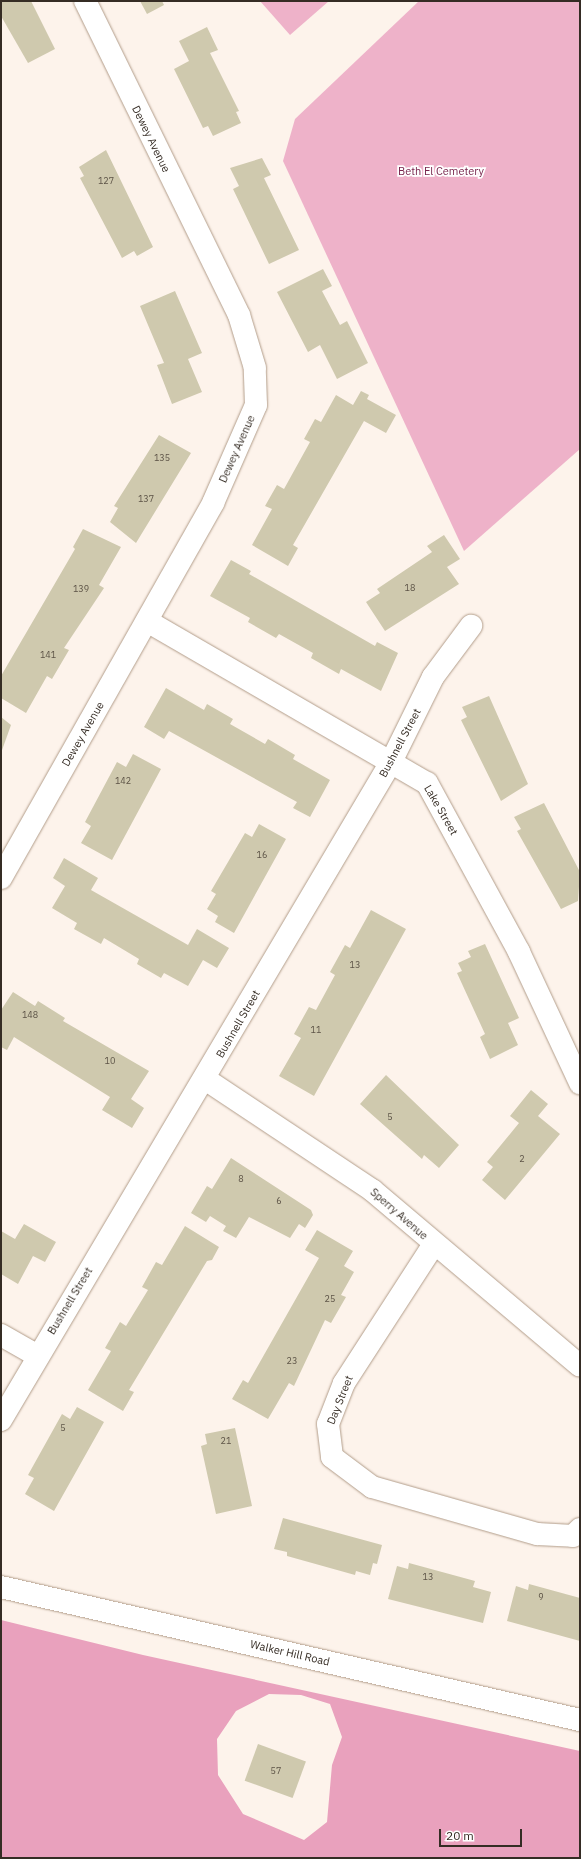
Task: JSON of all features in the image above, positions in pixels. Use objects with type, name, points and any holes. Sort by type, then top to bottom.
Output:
[{"type":"street","name":"Dewey Avenue","points":[[1,878],[213,503],[256,405],[255,368],[238,315],[84,1]]},
{"type":"street","name":"Lake Street","points":[[147,621],[427,783],[519,952],[580,1083]]},
{"type":"street","name":"Bushnell Street","points":[[1,1420],[36,1355],[205,1079],[391,762],[433,677],[471,626]]},
{"type":"street","name":"Sperry Avenue","points":[[205,1079],[372,1190],[580,1366]]},
{"type":"street","name":"Day Street","points":[[434,1244],[344,1383],[328,1424],[332,1457],[372,1487],[537,1534],[573,1536],[580,1529]]},
{"type":"street","points":[[1,1335],[36,1355]]},
{"type":"street","name":"Walker Hill Road","points":[[1,1587],[580,1720]]},
{"type":"green space","points":[[260,1],[329,1],[290,35]]},
{"type":"green space","name":"Beth El Cemetery","points":[[419,1],[580,1],[580,449],[464,551],[283,161],[295,119]]},
{"type":"shaded area","points":[[1,1620],[143,1655],[580,1751],[580,1858],[1,1858]],"holes":[[[269,1694],[301,1695],[330,1704],[342,1737],[332,1765],[327,1822],[304,1840],[243,1814],[218,1775],[217,1739],[236,1711]]]},
{"type":"building","points":[[1,1],[31,1],[55,49],[28,63],[1,16]]},
{"type":"building","points":[[140,1],[162,1],[164,5],[147,14]]},
{"type":"building","points":[[207,27],[218,50],[210,53],[239,111],[236,112],[241,123],[213,136],[208,126],[203,128],[174,69],[189,61],[179,41]]},
{"type":"building","points":[[106,150],[153,247],[137,256],[134,251],[122,258],[80,178],[84,176],[79,167]]},
{"type":"building","points":[[262,158],[271,175],[264,178],[299,250],[269,264],[233,189],[239,186],[230,168]]},
{"type":"building","points":[[323,269],[332,286],[322,291],[340,325],[347,321],[368,363],[337,379],[320,345],[308,352],[277,292]]},
{"type":"building","points":[[175,291],[202,353],[188,359],[202,392],[172,404],[157,365],[164,363],[140,306]]},
{"type":"building","points":[[361,391],[369,395],[367,399],[396,415],[386,433],[364,421],[293,545],[298,548],[288,566],[252,545],[272,509],[265,506],[277,485],[284,489],[310,442],[304,439],[315,419],[321,422],[336,395],[353,405]]},
{"type":"building","points":[[159,435],[191,453],[136,543],[110,522],[118,508],[114,506]]},
{"type":"building","points":[[83,529],[121,547],[99,585],[104,588],[64,648],[69,650],[52,679],[47,676],[26,713],[1,698],[1,676],[75,549],[73,547]]},
{"type":"building","points":[[444,535],[460,559],[447,567],[459,584],[385,631],[366,602],[380,593],[377,589],[432,552],[427,546]]},
{"type":"building","points":[[231,560],[251,571],[249,574],[375,646],[377,642],[398,653],[381,691],[341,669],[339,674],[311,658],[313,653],[279,634],[276,638],[248,622],[250,618],[210,596]]},
{"type":"building","points":[[166,688],[204,710],[207,704],[233,719],[230,724],[265,744],[268,739],[295,755],[293,759],[330,780],[310,817],[293,808],[297,802],[169,731],[164,739],[144,727]]},
{"type":"building","points":[[489,696],[528,784],[501,801],[461,720],[467,717],[462,707]]},
{"type":"building","points":[[1,717],[11,725],[1,753]]},
{"type":"building","points":[[133,754],[161,769],[112,860],[81,843],[91,826],[85,822],[117,762],[126,767]]},
{"type":"building","points":[[544,803],[580,872],[578,901],[561,909],[517,831],[521,829],[514,817]]},
{"type":"building","points":[[259,824],[286,839],[234,933],[215,922],[218,916],[207,909],[216,894],[211,891],[245,833],[252,837]]},
{"type":"building","points":[[64,858],[98,878],[91,890],[188,945],[197,929],[229,948],[217,968],[203,960],[188,986],[164,973],[161,978],[137,964],[139,959],[104,938],[101,944],[74,929],[77,923],[52,908],[65,886],[53,878]]},
{"type":"building","points":[[371,910],[406,929],[314,1096],[279,1076],[301,1038],[294,1034],[309,1007],[316,1010],[335,975],[330,972],[345,945],[350,948]]},
{"type":"building","points":[[485,944],[519,1018],[508,1023],[518,1045],[490,1059],[480,1037],[485,1034],[457,973],[462,971],[458,963],[471,957],[468,951]]},
{"type":"building","points":[[13,992],[35,1006],[38,1001],[65,1018],[63,1021],[149,1071],[131,1099],[144,1108],[132,1128],[102,1110],[110,1097],[14,1037],[7,1050],[1,1047],[1,1010]]},
{"type":"building","points":[[386,1075],[459,1145],[439,1168],[424,1155],[422,1159],[360,1104]]},
{"type":"building","points":[[531,1090],[548,1104],[538,1116],[560,1134],[505,1200],[482,1180],[493,1167],[487,1162],[519,1123],[510,1116]]},
{"type":"building","points":[[231,1158],[311,1210],[313,1215],[305,1228],[299,1224],[290,1238],[249,1217],[236,1238],[223,1231],[226,1226],[210,1216],[206,1222],[191,1213],[207,1186],[212,1189]]},
{"type":"building","points":[[24,1224],[56,1242],[45,1262],[33,1256],[18,1284],[1,1274],[1,1231],[15,1239]]},
{"type":"building","points":[[185,1226],[219,1247],[212,1260],[207,1261],[129,1390],[134,1392],[123,1411],[88,1390],[111,1351],[105,1348],[120,1322],[126,1326],[148,1290],[142,1287],[156,1262],[162,1265]]},
{"type":"building","points":[[317,1230],[353,1251],[344,1266],[354,1272],[341,1295],[346,1297],[331,1323],[325,1320],[294,1386],[289,1383],[268,1419],[232,1399],[243,1380],[248,1383],[319,1258],[305,1250]]},
{"type":"building","points":[[77,1407],[104,1422],[54,1511],[25,1494],[34,1478],[28,1475],[62,1414],[70,1419]]},
{"type":"building","points":[[235,1428],[252,1506],[216,1514],[201,1446],[207,1444],[205,1434]]},
{"type":"building","points":[[283,1518],[382,1545],[377,1564],[373,1563],[370,1575],[356,1571],[355,1575],[287,1556],[287,1552],[274,1549]]},
{"type":"building","points":[[409,1563],[475,1581],[473,1587],[491,1592],[483,1623],[388,1599],[397,1566],[408,1569]]},
{"type":"building","points":[[529,1584],[580,1598],[580,1641],[507,1621],[516,1586],[528,1590]]},
{"type":"building","points":[[258,1744],[306,1761],[293,1798],[245,1781]]}]
